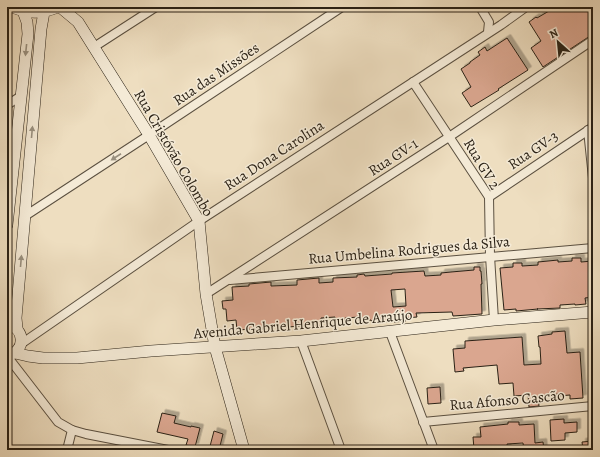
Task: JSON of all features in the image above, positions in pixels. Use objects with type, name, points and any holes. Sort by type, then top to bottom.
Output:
[{"type":"street","points":[[12,7],[35,13],[44,12],[59,7]]},
{"type":"street","name":"Rua Cristóvão Colombo","points":[[59,7],[78,22]]},
{"type":"street","name":"Rua Cristóvão Colombo","points":[[74,7],[78,22],[149,135],[199,221],[206,294],[215,347],[244,450]]},
{"type":"street","points":[[94,47],[156,7]]},
{"type":"street","name":"Rua das Missões","points":[[25,216],[342,7]]},
{"type":"street","points":[[480,7],[489,22],[488,32]]},
{"type":"street","name":"Rua Dona Carolina","points":[[12,352],[199,221],[526,7]]},
{"type":"street","points":[[7,225],[28,34],[27,22],[23,11]]},
{"type":"street","points":[[44,12],[41,29],[16,318],[12,326],[21,336],[12,352],[58,422],[72,430],[86,434],[168,450]]},
{"type":"street","name":"Rua GV-1","points":[[206,294],[450,137],[593,40]]},
{"type":"street","name":"Rua GV 2","points":[[413,82],[488,197],[494,320]]},
{"type":"street","points":[[7,105],[21,96]]},
{"type":"street","points":[[590,128],[593,178]]},
{"type":"street","name":"Rua GV-3","points":[[488,197],[590,128]]},
{"type":"street","name":"Rua Umbelina Rodrigues da Silva","points":[[228,280],[593,248]]},
{"type":"street","name":"Avenida Gabriel Henrique de Araújo","points":[[12,352],[43,358],[77,358],[151,351],[301,341],[494,320],[593,312]]},
{"type":"street","points":[[390,332],[434,450]]},
{"type":"street","points":[[301,341],[341,450]]},
{"type":"street","name":"Rua Afonso Cascão","points":[[423,422],[593,406]]},
{"type":"street","points":[[67,450],[72,430]]},
{"type":"building","points":[[552,7],[586,7],[588,10],[593,7],[593,34],[543,67],[531,48],[541,41],[529,22],[549,11],[548,9]]},
{"type":"building","points":[[507,38],[528,70],[471,107],[462,93],[471,87],[461,69],[480,55],[478,52],[485,47],[487,51]]},
{"type":"building","points":[[572,258],[581,258],[581,262],[593,261],[593,297],[585,298],[586,304],[560,305],[560,308],[516,311],[516,309],[504,310],[500,268],[513,267],[513,263],[522,263],[522,266],[538,265],[538,262],[558,260],[558,262],[572,261]]},
{"type":"building","points":[[474,267],[480,267],[481,271],[482,314],[453,316],[452,312],[416,313],[417,317],[405,318],[406,321],[359,321],[359,317],[345,318],[345,323],[336,324],[335,317],[321,318],[322,326],[312,325],[276,328],[276,326],[262,327],[263,329],[237,330],[236,320],[227,321],[226,309],[223,309],[222,301],[233,300],[232,287],[249,286],[249,284],[271,282],[271,286],[297,285],[297,280],[319,278],[319,283],[333,282],[333,278],[357,277],[357,275],[364,274],[365,276],[424,271],[425,276],[474,270]],"holes":[[[405,289],[406,306],[393,307],[391,290]]]},
{"type":"building","points":[[565,331],[567,353],[580,352],[583,398],[570,399],[570,395],[558,396],[558,394],[538,396],[539,406],[529,407],[528,395],[514,396],[513,383],[499,384],[497,365],[463,368],[464,371],[455,372],[453,349],[465,348],[465,341],[522,337],[524,365],[541,364],[538,336],[552,334],[552,332]]},
{"type":"building","points":[[440,387],[441,403],[428,404],[427,388]]},
{"type":"building","points":[[162,413],[176,416],[174,423],[200,428],[195,447],[186,445],[188,439],[157,432]]},
{"type":"building","points":[[564,419],[564,423],[577,422],[577,432],[565,433],[565,440],[551,441],[550,420]]},
{"type":"building","points":[[508,422],[519,422],[519,425],[534,424],[535,443],[543,442],[544,450],[524,450],[523,443],[507,444],[508,450],[474,449],[473,437],[481,437],[480,427],[508,424]]},
{"type":"building","points":[[214,431],[223,434],[219,450],[209,450]]},
{"type":"building","points":[[593,441],[593,449],[583,450],[582,442]]}]
